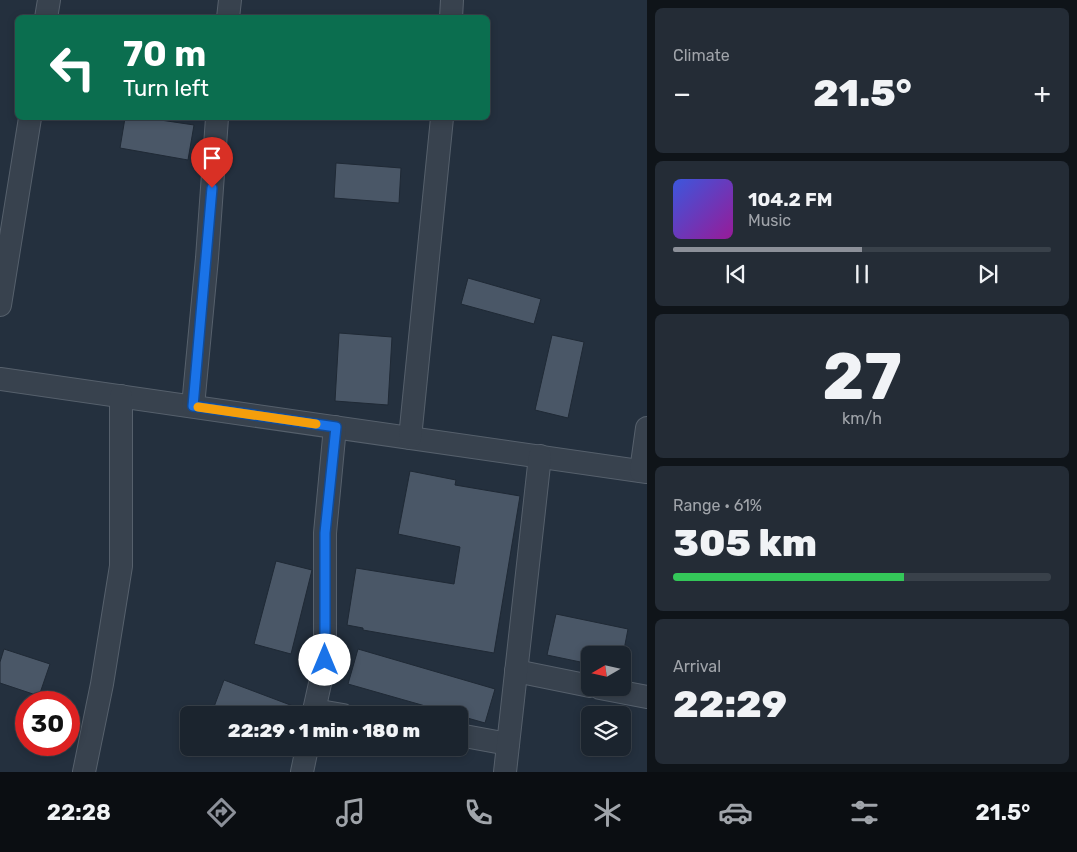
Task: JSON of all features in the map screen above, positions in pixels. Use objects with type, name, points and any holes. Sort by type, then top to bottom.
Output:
[{"type":"street","points":[[46,15],[49,0]]},
{"type":"street","points":[[228,15],[230,0]]},
{"type":"street","points":[[451,15],[452,0]]},
{"type":"street","points":[[0,305],[30,120]]},
{"type":"street","points":[[193,406],[207,258],[217,120]]},
{"type":"street","points":[[410,438],[442,120]]},
{"type":"street","points":[[0,379],[644,471],[647,428]]},
{"type":"street","points":[[84,772],[102,684],[121,566],[121,396]]},
{"type":"street","points":[[315,706],[325,660],[325,533],[336,427]]},
{"type":"street","points":[[505,772],[540,456]]},
{"type":"street","points":[[516,671],[581,684]]},
{"type":"street","points":[[631,694],[647,697]]},
{"type":"street","points":[[468,737],[508,744]]},
{"type":"street","points":[[302,772],[305,756]]},
{"type":"building","points":[[125,120],[160,120],[194,125],[188,160],[120,148]]},
{"type":"building","points":[[336,163],[401,168],[399,203],[334,198]]},
{"type":"building","points":[[468,278],[541,299],[534,324],[461,304]]},
{"type":"building","points":[[339,333],[392,337],[388,405],[335,401]]},
{"type":"building","points":[[552,335],[584,342],[568,418],[535,410]]},
{"type":"building","points":[[410,471],[456,480],[455,485],[520,496],[494,653],[363,630],[363,628],[347,625],[356,568],[454,584],[460,547],[398,534]]},
{"type":"building","points":[[276,561],[312,570],[291,654],[254,644]]},
{"type":"building","points":[[556,614],[628,629],[625,646],[581,646],[581,662],[547,655]]},
{"type":"building","points":[[4,649],[50,664],[41,691],[24,691],[0,683],[0,662]]},
{"type":"building","points":[[358,649],[495,689],[485,723],[468,718],[468,706],[425,706],[348,684]]},
{"type":"building","points":[[224,680],[293,706],[214,706]]},
{"type":"slow traffic","points":[[198,407],[316,424]]},
{"type":"route","points":[[212,188],[193,406],[336,427],[325,533],[325,660]]}]
